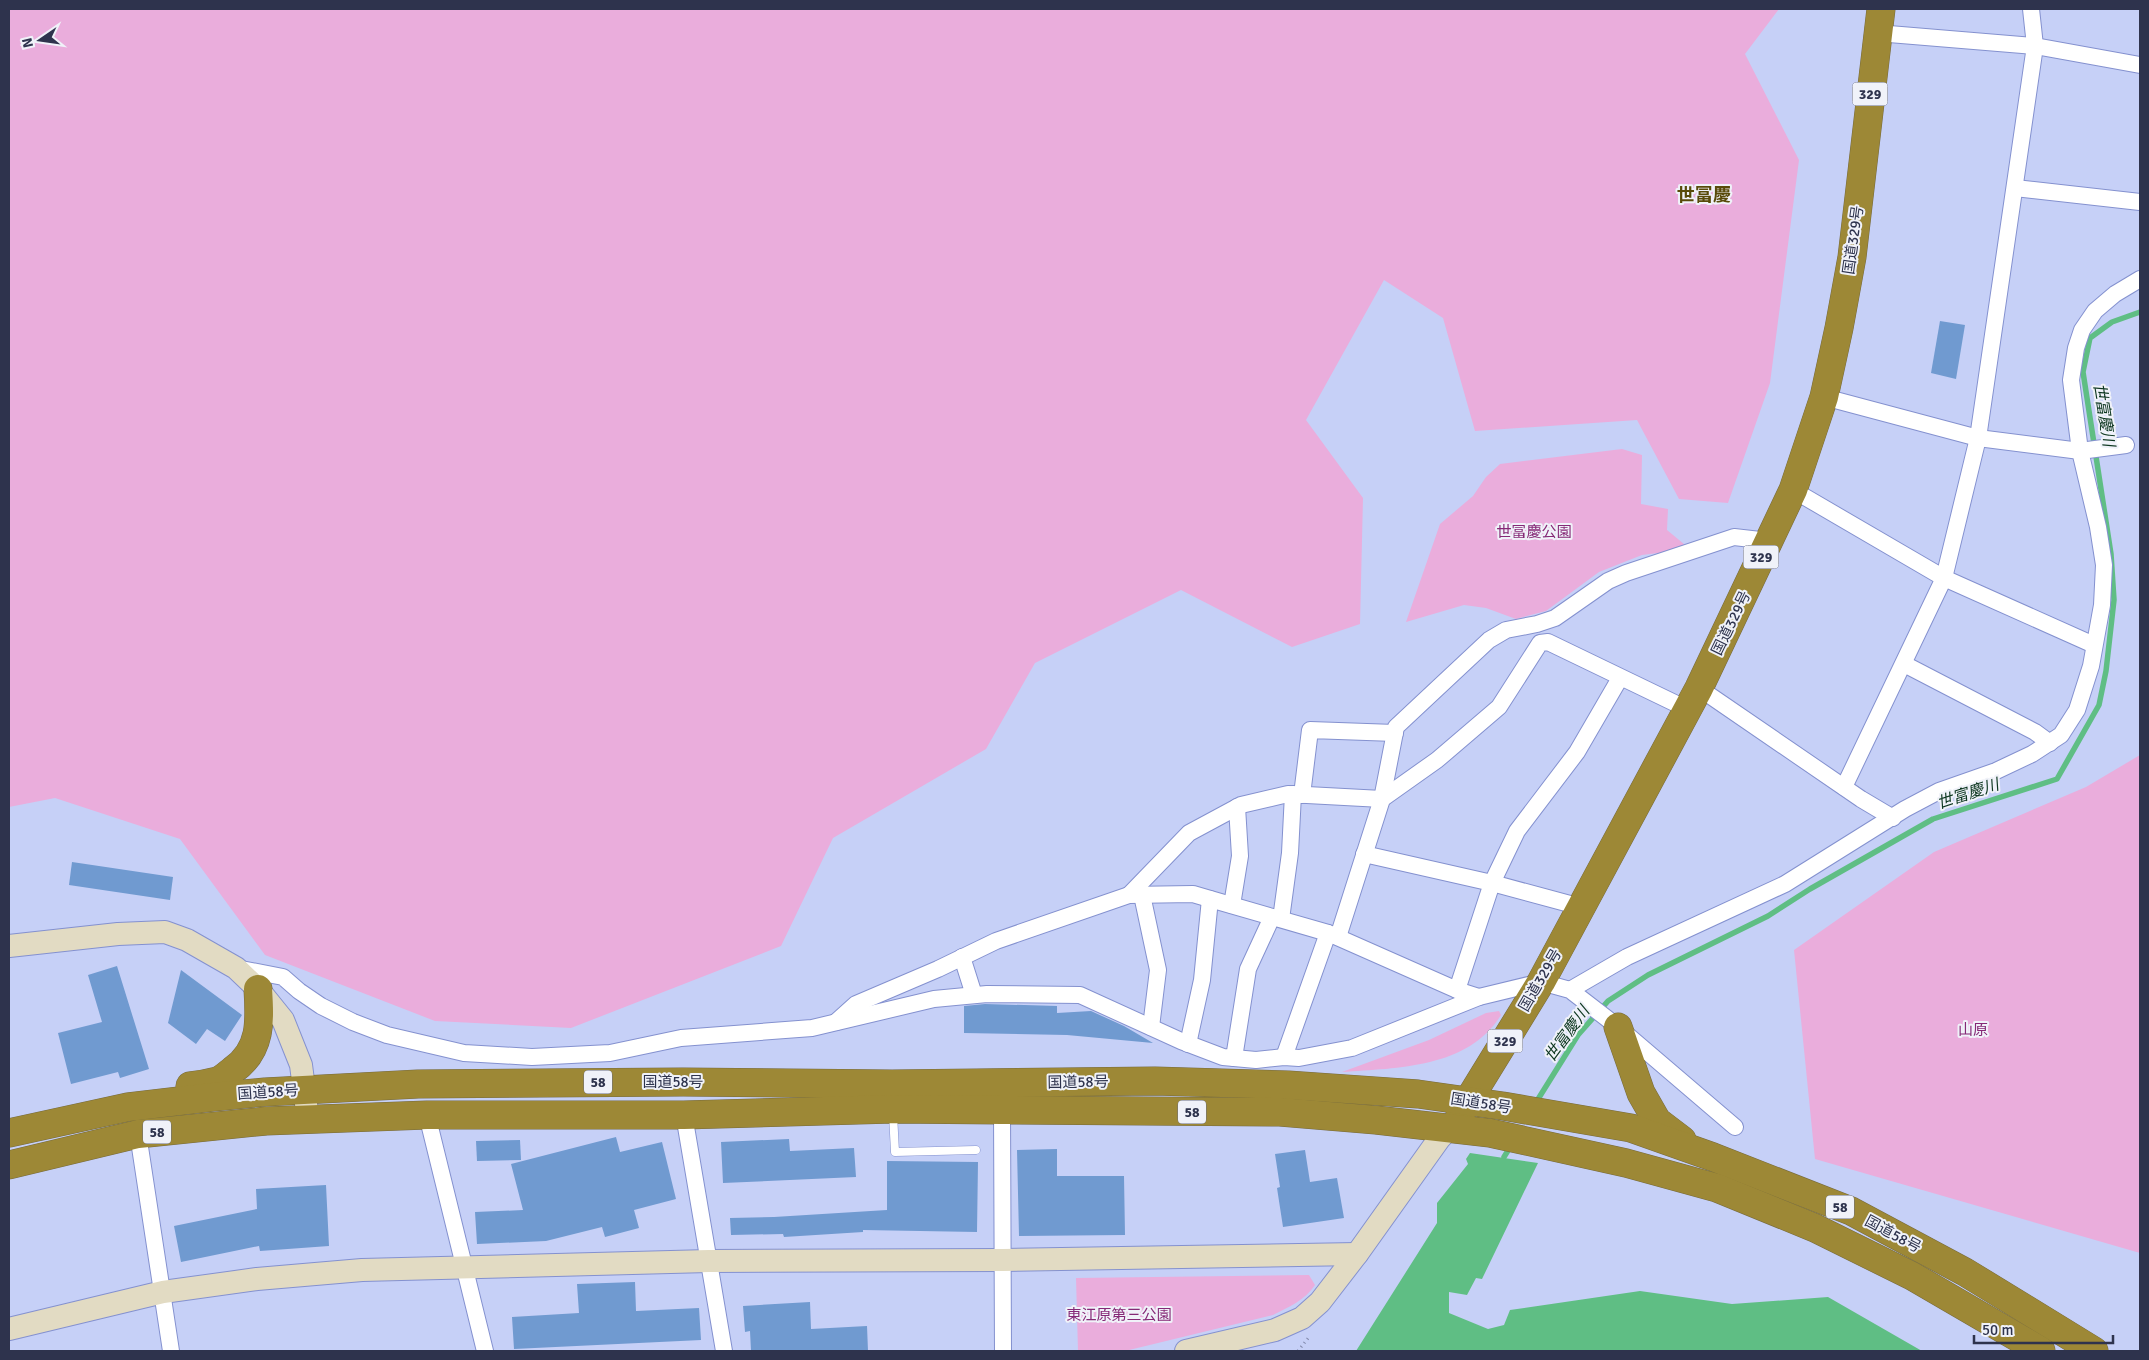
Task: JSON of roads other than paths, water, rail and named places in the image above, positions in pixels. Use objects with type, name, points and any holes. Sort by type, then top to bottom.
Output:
[{"type":"highway","name":"国道329号","points":[[1450,1127],[1469,1100],[1541,982],[1693,699],[1793,490],[1824,397],[1852,257],[1879,21]]},
{"type":"highway","points":[[128,1107],[163,1092],[219,1080],[240,1066],[258,1038],[260,1022],[258,989]]},
{"type":"highway","points":[[1618,1027],[1641,1092],[1658,1122],[1674,1135],[1713,1157]]},
{"type":"highway","name":"国道58号","points":[[9,1165],[138,1134],[266,1121],[427,1115],[684,1115],[892,1097],[1174,1081],[1288,1085],[1418,1094],[1469,1100],[1631,1128],[1713,1157],[1851,1212],[1966,1272],[2094,1351]]},
{"type":"highway","name":"国道58号","points":[[9,1133],[128,1107],[213,1096],[428,1084],[684,1082],[892,1097],[1002,1110],[1280,1112],[1450,1127],[1490,1133],[1626,1163],[1716,1188],[1815,1228],[1912,1276],[2041,1351]]},
{"type":"street","points":[[1844,787],[1944,578],[1978,438],[2035,46],[2031,9]]},
{"type":"street","points":[[1879,21],[2140,65]]},
{"type":"street","points":[[2015,188],[2140,202]]},
{"type":"street","points":[[1570,990],[1626,957],[1785,884],[1905,809],[1940,792],[1996,771],[2050,743],[2061,735],[2077,710],[2087,681],[2102,605],[2104,565],[2098,527],[2080,451],[2071,380],[2076,348],[2082,330],[2095,311],[2114,294],[2140,280]]},
{"type":"street","points":[[1824,397],[1978,438],[2080,451],[2126,445]]},
{"type":"street","points":[[1793,490],[1944,578],[2094,645]]},
{"type":"street","points":[[1284,1057],[1364,854],[1382,799],[1396,727],[1482,647],[1506,630],[1537,624],[1555,618],[1608,581],[1626,573],[1734,537],[1769,541]]},
{"type":"street","points":[[1136,895],[1189,833],[1237,807],[1297,794],[1382,799],[1437,760],[1499,707],[1540,643],[1548,642],[1620,678],[1693,699],[1844,787],[1893,818]]},
{"type":"street","points":[[1904,664],[2035,732],[2050,743]]},
{"type":"street","points":[[1457,990],[1492,883],[1517,831],[1577,752],[1620,678]]},
{"type":"street","points":[[1234,1058],[1248,969],[1277,918],[1290,853],[1297,794],[1310,730],[1394,733]]},
{"type":"street","points":[[1389,763],[1406,782]]},
{"type":"street","points":[[1232,905],[1240,856],[1237,807]]},
{"type":"street","points":[[1364,854],[1492,883],[1581,907]]},
{"type":"street","points":[[835,1024],[856,1004],[996,941],[1136,895],[1193,894],[1277,918],[1333,935],[1457,990],[1479,997]]},
{"type":"street","points":[[1136,895],[1158,970],[1151,1028]]},
{"type":"street","points":[[1188,1044],[1202,980],[1210,899]]},
{"type":"street","points":[[9,946],[118,934],[165,932],[187,940],[236,968],[258,989],[283,1020],[297,1052],[305,1090],[308,1120]]},
{"type":"street","points":[[962,957],[974,995]]},
{"type":"street","points":[[236,968],[283,977],[299,992],[321,1006],[353,1022],[387,1035],[464,1053],[532,1057],[610,1053],[681,1038],[812,1028],[934,999],[974,995],[1080,995],[1151,1028],[1223,1057],[1256,1060],[1284,1057],[1298,1058],[1352,1048],[1479,997],[1541,982],[1570,990],[1618,1027],[1735,1127]]},
{"type":"street","points":[[1002,1110],[1003,1351]]},
{"type":"street","points":[[427,1115],[485,1351]]},
{"type":"street","points":[[684,1115],[724,1351]]},
{"type":"street","points":[[1186,1351],[1275,1330],[1302,1318],[1320,1302],[1357,1254],[1439,1139],[1450,1127]]},
{"type":"street","points":[[138,1134],[171,1351]]},
{"type":"street","points":[[9,1328],[163,1292],[362,1270],[709,1261],[1002,1260],[1357,1254]]},
{"type":"lane","points":[[892,1097],[895,1152],[976,1150]]},
{"type":"waterway","name":"世富慶川","points":[[1535,1104],[1578,1035],[1608,1001],[1648,975],[1768,916],[1810,889],[1933,819],[2057,779],[2099,705],[2106,671],[2114,600],[2111,554],[2083,372],[2090,338],[2112,322],[2140,312]]},
{"type":"waterway","name":"世富慶川","points":[[1504,1157],[1512,1144]]},
{"type":"district","name":"世冨慶","points":[[1704,195]]},
{"type":"park label","name":"世冨慶公園","points":[[1534,532]]},
{"type":"park label","name":"山原","points":[[1973,1030]]},
{"type":"park label","name":"東江原第三公園","points":[[1119,1315]]}]
